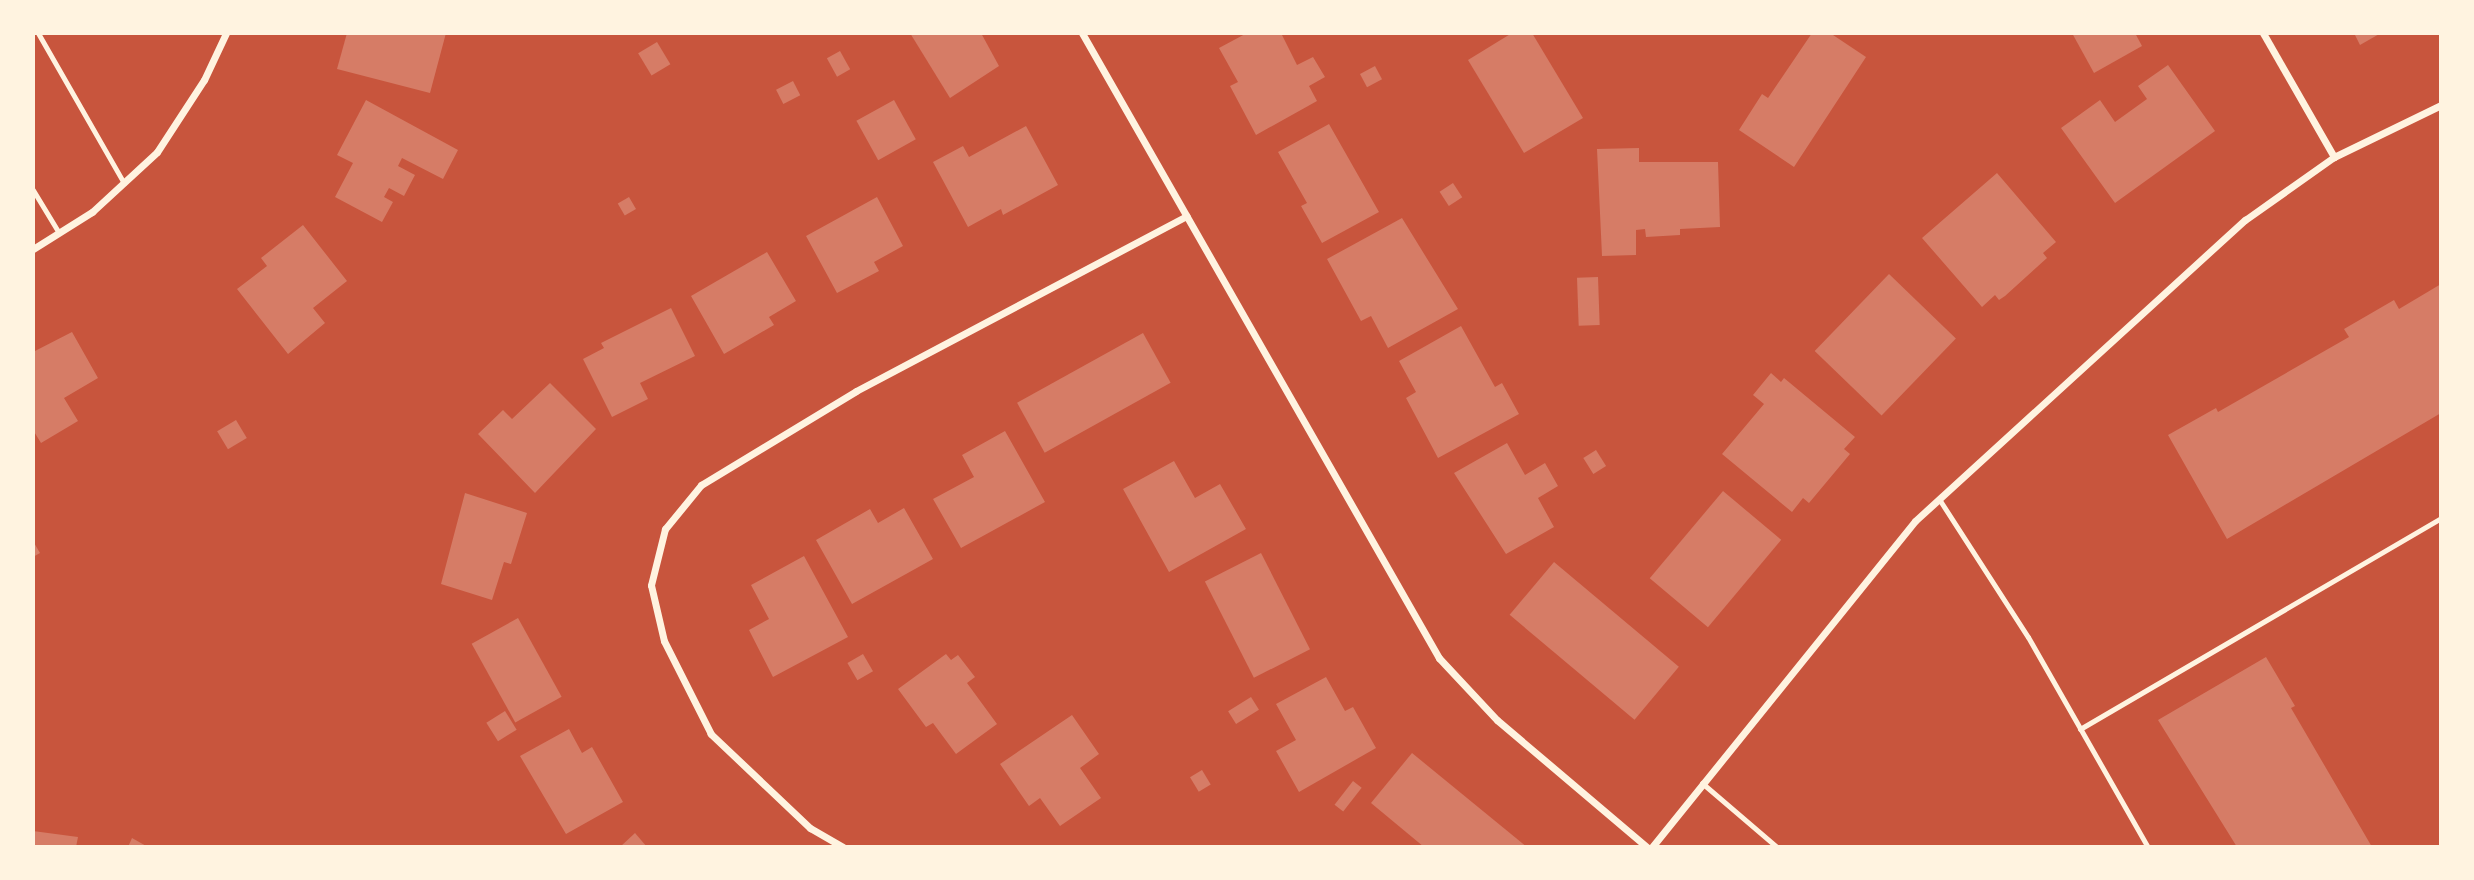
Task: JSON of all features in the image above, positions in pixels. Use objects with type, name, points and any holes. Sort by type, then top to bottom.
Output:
[{"type":"street","points":[[33,249],[59,233],[124,183],[157,152],[204,80],[226,33]]},
{"type":"street","points":[[1082,33],[1439,658],[1497,720],[1647,847]]},
{"type":"street","points":[[2263,33],[2334,157]]},
{"type":"street","points":[[1652,847],[1914,522],[2245,220],[2334,157],[2441,105]]},
{"type":"street","points":[[842,847],[810,828],[712,734],[664,641],[651,585],[665,529],[701,485],[856,391],[1186,216]]},
{"type":"lane","points":[[38,33],[124,183]]},
{"type":"lane","points":[[33,190],[59,233]]},
{"type":"lane","points":[[1939,499],[2080,729],[2148,847]]},
{"type":"lane","points":[[2080,729],[2441,517]]},
{"type":"lane","points":[[1702,783],[1777,847]]},
{"type":"building","points":[[347,33],[446,33],[430,93],[337,69]]},
{"type":"building","points":[[910,33],[981,33],[999,66],[950,98]]},
{"type":"building","points":[[1247,33],[1281,33],[1297,65],[1313,57],[1325,77],[1309,86],[1317,101],[1256,135],[1230,86],[1238,82],[1219,48]]},
{"type":"building","points":[[1512,33],[1532,33],[1583,118],[1524,153],[1468,60]]},
{"type":"building","points":[[1812,33],[1830,33],[1866,57],[1794,167],[1739,130],[1762,94],[1768,98]]},
{"type":"building","points":[[2072,33],[2135,33],[2142,46],[2094,73]]},
{"type":"building","points":[[2354,33],[2381,33],[2360,45]]},
{"type":"building","points":[[657,42],[670,64],[652,76],[638,53]]},
{"type":"building","points":[[840,51],[850,69],[837,77],[827,58]]},
{"type":"building","points":[[2168,65],[2215,131],[2115,203],[2061,128],[2100,100],[2115,122],[2147,99],[2138,86]]},
{"type":"building","points":[[1375,66],[1382,79],[1367,87],[1360,74]]},
{"type":"building","points":[[793,81],[800,95],[783,104],[776,90]]},
{"type":"building","points":[[366,100],[458,150],[443,179],[402,158],[398,166],[415,175],[404,196],[389,188],[384,197],[393,202],[382,222],[335,197],[353,163],[337,155]]},
{"type":"building","points":[[894,100],[916,139],[878,160],[856,121]]},
{"type":"building","points":[[1329,124],[1379,212],[1322,243],[1301,206],[1307,203],[1278,152]]},
{"type":"building","points":[[1026,126],[1058,185],[1003,215],[1001,209],[968,227],[933,162],[963,146],[969,157]]},
{"type":"building","points":[[1639,148],[1639,162],[1718,162],[1720,227],[1680,229],[1680,235],[1646,237],[1645,229],[1636,230],[1636,255],[1602,256],[1597,149]]},
{"type":"building","points":[[1997,173],[2056,242],[2043,253],[2047,258],[2005,296],[1999,300],[1995,295],[1982,307],[1922,238]]},
{"type":"building","points":[[1453,183],[1462,197],[1449,206],[1440,192]]},
{"type":"building","points":[[629,197],[636,209],[625,216],[618,204]]},
{"type":"building","points":[[877,197],[903,246],[874,262],[879,271],[837,293],[806,236]]},
{"type":"building","points":[[1402,218],[1458,309],[1388,348],[1371,316],[1361,321],[1327,259]]},
{"type":"building","points":[[303,225],[347,281],[313,308],[325,323],[288,354],[237,289],[267,266],[261,258]]},
{"type":"building","points":[[767,252],[796,301],[769,317],[774,325],[724,354],[691,296]]},
{"type":"building","points":[[1889,274],[1956,339],[1882,416],[1815,351]]},
{"type":"building","points":[[1598,277],[1600,325],[1579,326],[1577,278]]},
{"type":"building","points":[[2441,284],[2441,413],[2227,539],[2168,435],[2216,408],[2218,412],[2349,337],[2344,329],[2394,300],[2399,309]]},
{"type":"building","points":[[671,308],[695,356],[640,383],[648,399],[612,417],[583,359],[604,348],[601,343]]},
{"type":"building","points":[[1461,326],[1495,387],[1502,383],[1519,414],[1438,458],[1406,398],[1416,392],[1399,361]]},
{"type":"building","points":[[72,332],[98,378],[64,398],[78,421],[41,443],[33,430],[33,352]]},
{"type":"building","points":[[1143,333],[1171,383],[1045,453],[1017,403]]},
{"type":"building","points":[[1771,373],[1781,382],[1784,378],[1855,437],[1844,449],[1850,454],[1809,503],[1803,498],[1792,512],[1722,454],[1764,404],[1753,395]]},
{"type":"building","points":[[550,383],[596,429],[535,493],[478,434],[503,410],[512,419]]},
{"type":"building","points":[[236,420],[247,438],[228,449],[217,431]]},
{"type":"building","points":[[1005,431],[1045,502],[961,548],[933,499],[974,477],[962,455]]},
{"type":"building","points":[[1507,443],[1525,475],[1545,463],[1558,486],[1538,498],[1554,527],[1506,554],[1454,473]]},
{"type":"building","points":[[1596,450],[1606,466],[1593,474],[1583,458]]},
{"type":"building","points":[[1174,461],[1195,498],[1220,484],[1246,529],[1169,572],[1123,489]]},
{"type":"building","points":[[1723,491],[1781,540],[1708,627],[1650,578]]},
{"type":"building","points":[[465,493],[527,513],[511,564],[504,562],[492,600],[441,584]]},
{"type":"building","points":[[904,508],[933,559],[852,604],[816,540],[870,509],[878,523]]},
{"type":"building","points":[[33,541],[40,553],[33,557]]},
{"type":"building","points":[[1261,553],[1310,649],[1254,678],[1205,582]]},
{"type":"building","points":[[804,556],[848,637],[773,677],[749,630],[769,619],[751,585]]},
{"type":"building","points":[[1554,562],[1679,667],[1635,720],[1510,615]]},
{"type":"building","points":[[518,618],[562,697],[515,722],[472,644]]},
{"type":"building","points":[[863,654],[873,671],[857,680],[847,663]]},
{"type":"building","points":[[946,654],[951,660],[958,655],[975,677],[967,683],[997,724],[956,754],[933,723],[926,727],[898,689]]},
{"type":"building","points":[[2266,657],[2295,706],[2291,708],[2372,847],[2237,847],[2158,720]]},
{"type":"building","points":[[1326,677],[1345,711],[1353,707],[1376,748],[1299,792],[1276,751],[1296,740],[1276,704]]},
{"type":"building","points":[[1251,697],[1259,710],[1236,724],[1228,711]]},
{"type":"building","points":[[505,711],[517,730],[498,741],[486,723]]},
{"type":"building","points":[[1072,715],[1099,754],[1080,768],[1101,798],[1060,826],[1040,798],[1029,806],[1000,764]]},
{"type":"building","points":[[569,729],[582,753],[592,747],[623,802],[566,834],[520,756]]},
{"type":"building","points":[[1412,753],[1527,847],[1424,847],[1371,803]]},
{"type":"building","points":[[1202,770],[1211,785],[1199,792],[1190,777]]},
{"type":"building","points":[[1353,781],[1362,788],[1343,811],[1335,805]]},
{"type":"building","points":[[33,831],[78,837],[76,847],[33,847]]},
{"type":"building","points":[[635,833],[647,847],[620,847]]},
{"type":"building","points":[[132,838],[148,847],[128,847]]}]
